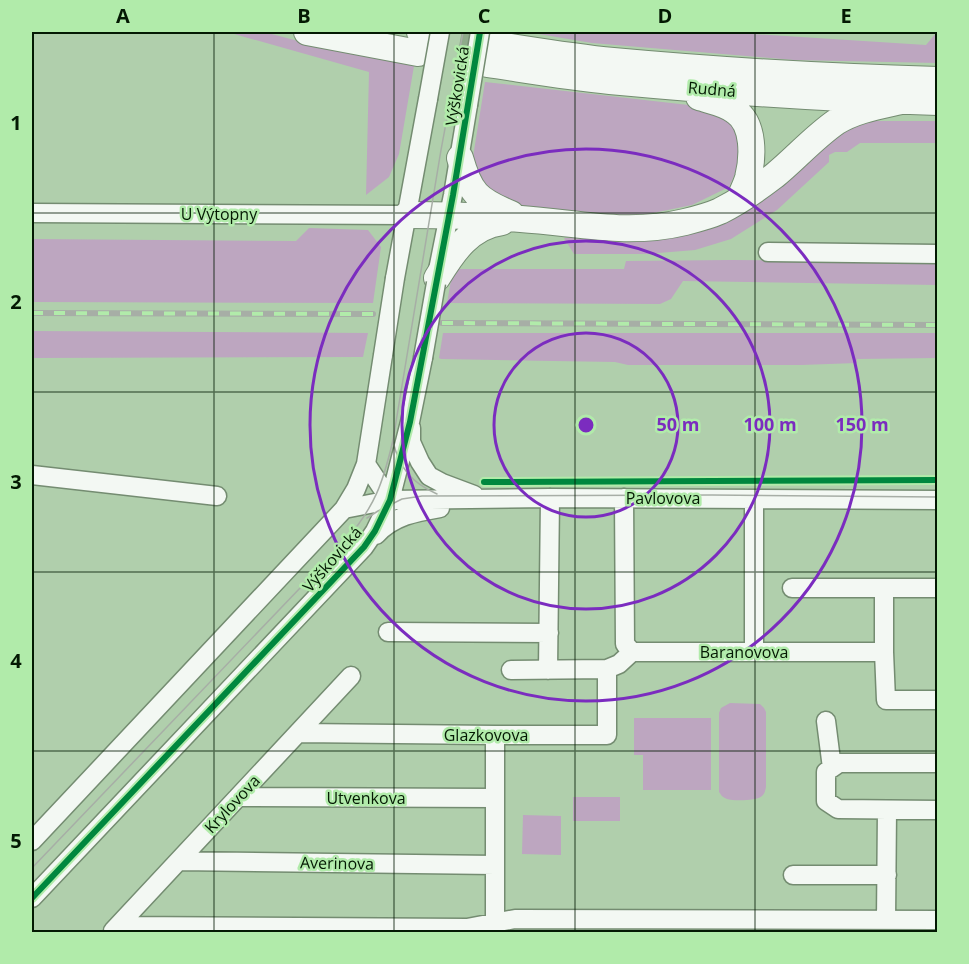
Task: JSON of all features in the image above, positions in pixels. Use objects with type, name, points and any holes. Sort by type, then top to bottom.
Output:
[{"type":"highway","points":[[308,32],[420,39]]},
{"type":"highway","name":"Rudná","points":[[486,47],[611,61],[740,71],[938,80]]},
{"type":"highway","name":"Rudná","points":[[486,47],[608,81],[938,102]]},
{"type":"highway","points":[[656,84],[721,104],[736,111],[743,119],[750,136],[751,163],[739,200]]},
{"type":"highway","points":[[407,215],[522,219],[628,229],[680,223],[708,216],[739,200],[773,176],[837,122],[862,111],[901,101]]},
{"type":"highway","points":[[460,158],[464,174],[477,196],[493,207],[522,219]]},
{"type":"highway","points":[[436,280],[454,251],[478,229],[494,223],[522,219]]},
{"type":"street","name":"Výškovická","points":[[32,841],[344,509],[357,489],[366,464],[395,278],[440,32]]},
{"type":"street","name":"Výškovická","points":[[32,898],[364,547],[375,531],[390,500],[410,422],[468,105],[486,47]]},
{"type":"street","name":"U Výtopny","points":[[32,213],[407,215]]},
{"type":"street","points":[[768,252],[938,254]]},
{"type":"street","points":[[410,422],[411,442],[429,476],[484,499]]},
{"type":"street","points":[[366,464],[390,500]]},
{"type":"street","points":[[32,475],[217,496]]},
{"type":"street","points":[[548,670],[550,498]]},
{"type":"street","name":"Pavlovova","points":[[344,509],[390,500],[550,498],[938,500]]},
{"type":"street","points":[[511,670],[607,669],[619,664],[632,651],[625,644],[624,498]]},
{"type":"street","points":[[364,547],[382,528],[399,518],[413,513],[484,499]]},
{"type":"street","points":[[753,499],[754,652]]},
{"type":"street","points":[[792,588],[938,588]]},
{"type":"street","points":[[884,588],[886,700],[938,700]]},
{"type":"street","points":[[388,632],[549,633]]},
{"type":"street","name":"Baranovova","points":[[632,651],[884,652]]},
{"type":"street","name":"Glazkovova","points":[[298,733],[607,735],[607,669]]},
{"type":"street","name":"Krylovova","points":[[115,929],[351,676]]},
{"type":"street","points":[[826,721],[831,768]]},
{"type":"street","points":[[495,735],[495,923]]},
{"type":"street","points":[[938,763],[839,763],[826,772],[826,801],[838,810],[938,810]]},
{"type":"street","name":"Utvenkova","points":[[238,797],[494,798]]},
{"type":"street","points":[[886,920],[887,810]]},
{"type":"street","name":"Averinova","points":[[179,861],[495,865]]},
{"type":"street","points":[[793,875],[887,874]]},
{"type":"street","points":[[115,929],[467,928],[515,919],[938,920]]},
{"type":"shaded area","points":[[227,32],[264,32],[317,46],[414,66],[399,154],[389,177],[366,195],[369,72]]},
{"type":"shaded area","points":[[527,32],[722,32],[926,45],[937,32],[937,63],[794,60],[592,43]]},
{"type":"shaded area","points":[[485,82],[715,108],[740,128],[742,158],[729,187],[692,205],[629,218],[514,205],[480,184],[473,157]]},
{"type":"shaded area","points":[[874,121],[937,121],[937,143],[860,143],[847,152],[835,152],[829,155],[829,162],[777,210],[731,239],[695,250],[646,254],[574,254],[564,238],[591,237],[635,242],[701,231],[836,133]]},
{"type":"shaded area","points":[[309,228],[368,230],[381,247],[373,303],[32,302],[32,239],[296,241]]},
{"type":"shaded area","points":[[626,261],[937,262],[937,285],[683,281],[671,299],[660,304],[447,303],[451,280],[456,269],[624,269]]},
{"type":"shaded area","points":[[32,331],[368,333],[363,357],[32,358]]},
{"type":"shaded area","points":[[443,333],[937,333],[937,358],[857,359],[857,363],[801,365],[628,365],[615,362],[441,359],[439,358]]},
{"type":"shaded area","points":[[730,703],[760,704],[766,712],[766,787],[765,792],[759,798],[730,800],[719,792],[719,713],[721,708]]},
{"type":"shaded area","points":[[634,718],[711,718],[711,790],[643,790],[643,755],[634,755]]},
{"type":"shaded area","points":[[573,797],[620,797],[620,821],[573,821]]},
{"type":"shaded area","points":[[523,815],[561,816],[561,855],[522,854]]},
{"type":"tunnel","points":[[422,32],[491,44]]},
{"type":"tunnel","points":[[418,53],[487,64]]},
{"type":"tram line","points":[[32,868],[346,540],[371,505],[386,469],[393,440],[463,32]]},
{"type":"tram line","points":[[393,442],[399,460],[408,474],[437,494]]},
{"type":"tram line","points":[[367,518],[402,499],[422,496],[938,497]]},
{"type":"railway","points":[[32,313],[373,314]]},
{"type":"railway","points":[[442,323],[938,325]]},
{"type":"cycle path","points":[[32,898],[364,547],[375,531],[390,500],[410,422],[453,195],[480,32]]},
{"type":"cycle path","points":[[484,482],[938,480]]}]
